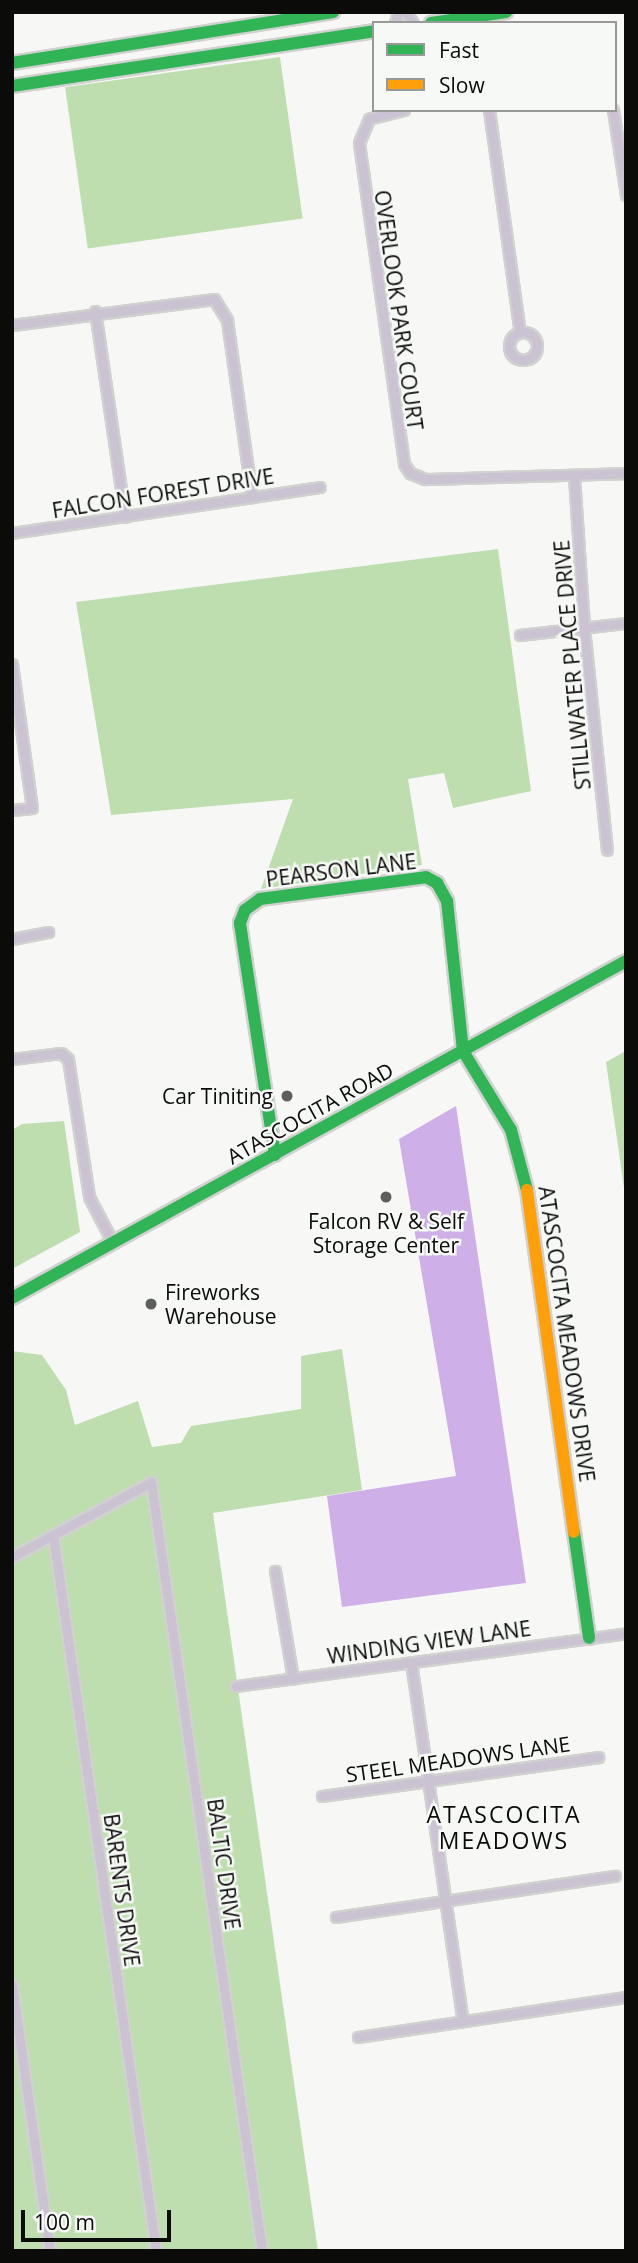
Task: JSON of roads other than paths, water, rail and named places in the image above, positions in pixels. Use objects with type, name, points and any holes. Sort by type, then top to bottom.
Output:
[{"type":"main road","points":[[12,63],[333,12]]},
{"type":"main road","points":[[445,21],[506,12]]},
{"type":"main road","points":[[12,86],[372,31]]},
{"type":"main road","points":[[130,44],[134,66]]},
{"type":"main road","name":"PEARSON LANE","points":[[275,1155],[240,923],[245,910],[260,899],[426,877],[438,883],[447,901],[463,1051]]},
{"type":"main road","name":"ATASCOCITA ROAD","points":[[12,1298],[626,961]]},
{"type":"main road","name":"ATASCOCITA MEADOWS DRIVE","points":[[463,1051],[511,1130],[524,1171],[589,1638]]},
{"type":"street","name":"OVERLOOK PARK COURT","points":[[396,112],[369,119],[359,143],[401,450],[410,473],[425,479],[574,476]]},
{"type":"street","points":[[489,112],[520,332]]},
{"type":"street","points":[[613,112],[626,195]]},
{"type":"street","points":[[12,326],[95,311],[198,298],[214,299],[227,320],[252,497]]},
{"type":"street","points":[[95,311],[125,517]]},
{"type":"street","points":[[574,476],[626,473]]},
{"type":"street","name":"STILLWATER PLACE DRIVE","points":[[574,476],[584,628],[607,850]]},
{"type":"street","name":"FALCON FOREST DRIVE","points":[[12,533],[320,487]]},
{"type":"street","points":[[520,635],[626,623]]},
{"type":"street","points":[[12,664],[32,808],[12,810]]},
{"type":"street","points":[[12,939],[48,932]]},
{"type":"street","points":[[12,1059],[65,1055],[89,1197],[113,1243]]},
{"type":"street","name":"BALTIC DRIVE","points":[[53,1535],[151,1482],[262,2251]]},
{"type":"street","points":[[12,1557],[53,1535]]},
{"type":"street","name":"BARENTS DRIVE","points":[[53,1535],[156,2251]]},
{"type":"street","points":[[275,1571],[293,1678]]},
{"type":"street","name":"WINDING VIEW LANE","points":[[236,1686],[626,1633]]},
{"type":"street","points":[[411,1662],[463,2021]]},
{"type":"street","name":"STEEL MEADOWS LANE","points":[[323,1796],[598,1757]]},
{"type":"street","points":[[336,1917],[615,1876]]},
{"type":"street","points":[[12,1984],[50,2251]]},
{"type":"street","points":[[358,2037],[626,1997]]},
{"type":"place","name":"Car Tiniting","points":[[287,1096]]},
{"type":"place","name":"Falcon RV & Self Storage Center","points":[[386,1197]]},
{"type":"place","name":"Fireworks Warehouse","points":[[151,1304]]},
{"type":"district","name":"ATASCOCITA MEADOWS","points":[[504,1827]]}]
